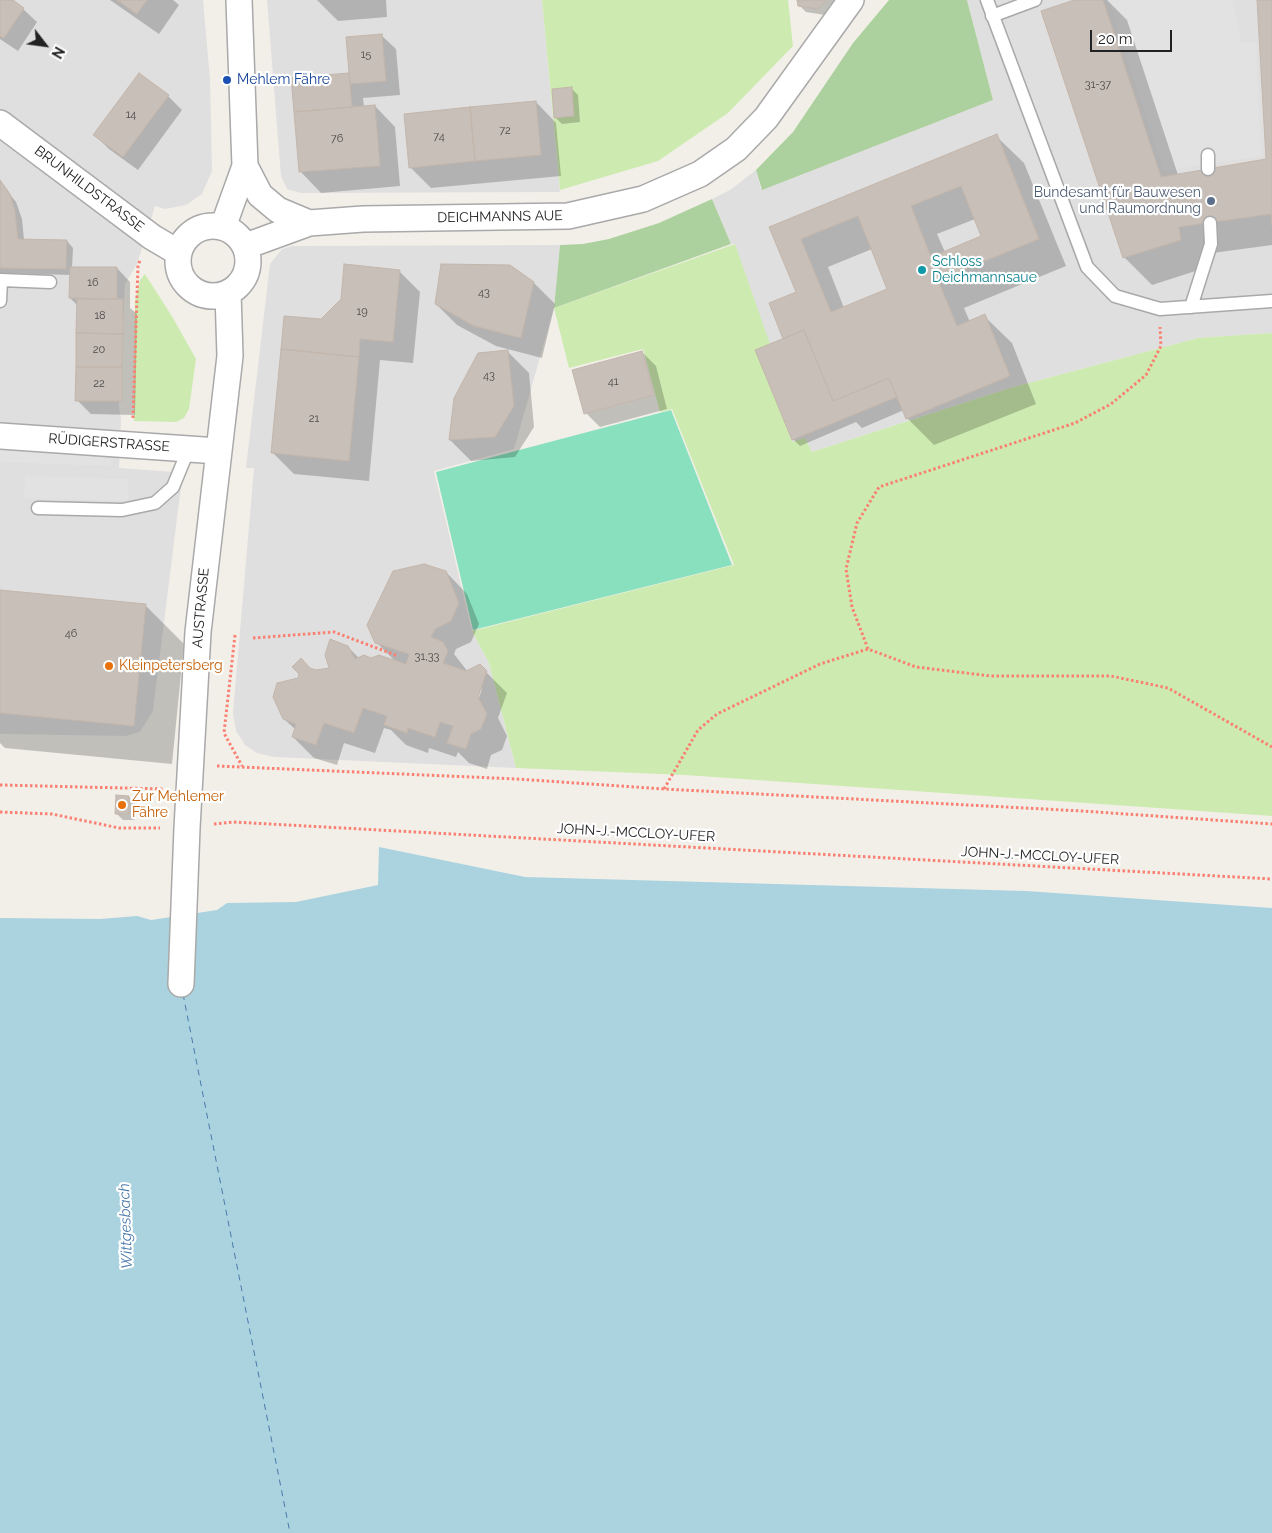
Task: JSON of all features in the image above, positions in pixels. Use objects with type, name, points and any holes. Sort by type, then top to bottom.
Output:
[{"type":"street","points":[[223,227],[245,166],[239,0]]},
{"type":"street","name":"DEICHMANNS AUE","points":[[246,246],[309,223],[362,219],[568,216],[643,199],[700,174],[736,149],[766,118],[851,0]]},
{"type":"street","name":"BRUNHILDSTRASSE","points":[[0,123],[152,237],[179,253]]},
{"type":"street","points":[[245,166],[260,196],[278,210],[309,223]]},
{"type":"street","points":[[211,226],[223,227],[237,234],[246,246],[249,263],[246,275],[238,286],[228,293],[206,296],[188,286],[182,276],[178,264],[179,253],[184,242],[199,229],[211,226]]},
{"type":"street","name":"AUSTRASSE","points":[[181,984],[187,828],[198,632],[230,356],[228,293]]},
{"type":"street","name":"RÜDIGERSTRASSE","points":[[0,436],[218,450]]},
{"type":"lane","points":[[987,0],[1029,107],[1087,267],[1115,296],[1160,309],[1272,301]]},
{"type":"lane","points":[[992,16],[1035,0]]},
{"type":"lane","points":[[1208,155],[1208,169]]},
{"type":"lane","points":[[1192,306],[1211,244],[1210,223]]},
{"type":"lane","points":[[0,301],[1,280],[50,282]]},
{"type":"lane","points":[[38,508],[122,510],[155,503],[173,487],[189,448]]},
{"type":"path","points":[[132,444],[138,266],[152,237]]},
{"type":"path","points":[[868,649],[852,607],[846,569],[856,523],[879,487],[1075,423],[1111,404],[1146,375],[1161,346],[1160,309]]},
{"type":"path","points":[[253,638],[334,632],[398,656]]},
{"type":"path","points":[[235,634],[224,734],[243,767],[508,779],[664,790],[1082,811],[1272,824]]},
{"type":"path","points":[[664,790],[698,730],[717,714],[820,664],[868,649],[916,667],[991,676],[1111,676],[1168,688],[1272,747]]},
{"type":"path","points":[[0,785],[189,790]]},
{"type":"path","name":"JOHN-J.-MCCLOY-UFER","points":[[0,812],[52,814],[119,828],[187,828],[233,822],[1272,879]]},
{"type":"shaded area","points":[[0,0],[203,0],[210,79],[212,171],[202,194],[186,205],[165,209],[155,206],[137,264],[125,284],[119,406],[121,420],[119,468],[174,472],[181,486],[153,711],[140,732],[126,736],[0,734]]},
{"type":"shaded area","points":[[267,0],[542,0],[560,192],[301,193],[287,189],[281,176]]},
{"type":"shaded area","points":[[967,0],[1272,0],[1272,333],[1198,338],[1010,388],[812,452],[805,438],[792,443],[759,352],[735,244],[731,244],[712,199],[730,190],[756,170],[761,189],[993,100]]},
{"type":"shaded area","points":[[1109,0],[1233,0],[1241,43],[1256,42],[1261,156],[1164,171]]},
{"type":"shaded area","points":[[560,245],[554,308],[514,449],[434,471],[472,631],[489,663],[516,768],[274,757],[257,753],[245,745],[236,731],[233,713],[254,468],[246,468],[270,264],[282,249],[292,246]]},
{"type":"shaded area","points":[[0,445],[112,450],[111,466],[0,462]]},
{"type":"shaded area","points":[[25,476],[128,479],[128,501],[24,498]]},
{"type":"green space","points":[[542,0],[788,0],[793,46],[728,113],[658,161],[560,190]]},
{"type":"green space","points":[[889,0],[967,0],[993,100],[762,190],[756,170],[793,132],[853,43]]},
{"type":"green space","points":[[712,199],[731,244],[554,308],[560,245],[583,244],[609,239],[659,223]]},
{"type":"green space","points":[[735,244],[771,347],[759,353],[792,442],[805,438],[812,452],[1010,388],[1198,338],[1272,333],[1272,816],[685,775],[516,768],[489,663],[472,631],[734,565],[672,409],[660,412],[643,349],[569,368],[554,308]]},
{"type":"green space","points":[[145,274],[196,359],[189,409],[184,418],[176,422],[134,421],[135,301],[140,280]]},
{"type":"green space","points":[[671,410],[732,565],[473,630],[436,472]]},
{"type":"water","name":"Wittgesbach","points":[[379,847],[525,877],[1026,891],[1272,908],[1272,1533],[0,1533],[0,918],[100,919],[137,916],[151,920],[217,910],[227,903],[296,902],[378,885]]},
{"type":"building","points":[[0,0],[13,0],[24,8],[4,38],[0,36]]},
{"type":"building","points":[[117,0],[147,0],[137,14]]},
{"type":"building","points":[[797,0],[826,0],[818,9],[798,6]]},
{"type":"building","points":[[1074,0],[1103,0],[1161,177],[1266,159],[1257,0],[1272,0],[1272,226],[1271,214],[1179,227],[1181,240],[1123,258],[1041,11]]},
{"type":"building","points":[[382,34],[386,81],[350,84],[346,37]]},
{"type":"building","points":[[139,73],[169,95],[123,157],[93,135]]},
{"type":"building","points":[[349,73],[352,107],[294,112],[291,78]]},
{"type":"building","points":[[572,87],[574,116],[554,118],[552,89]]},
{"type":"building","points":[[536,101],[541,155],[475,161],[470,107]]},
{"type":"building","points":[[375,105],[380,166],[299,172],[294,112]]},
{"type":"building","points":[[470,107],[475,161],[409,168],[404,114]]},
{"type":"building","name":"Schloss Deichmannsaue","points":[[997,134],[1039,239],[938,280],[957,326],[985,314],[1010,376],[906,419],[889,378],[833,401],[804,330],[783,339],[769,303],[796,292],[769,227]],"holes":[[[961,186],[981,236],[931,257],[911,206]],[[858,216],[887,289],[831,312],[801,239]]]},
{"type":"building","points":[[0,180],[10,194],[15,211],[18,239],[67,240],[66,269],[0,268]]},
{"type":"building","points":[[344,264],[400,270],[393,342],[360,339],[359,357],[281,349],[284,316],[321,319],[341,299]]},
{"type":"building","points":[[441,264],[510,265],[534,282],[521,338],[474,326],[435,304]]},
{"type":"building","points":[[70,267],[117,267],[117,299],[69,298]]},
{"type":"building","points":[[77,299],[123,299],[123,334],[76,333]]},
{"type":"building","points":[[804,330],[833,401],[889,378],[897,397],[792,440],[755,350]]},
{"type":"building","points":[[76,333],[123,334],[122,367],[76,367]]},
{"type":"building","points":[[281,349],[359,357],[349,461],[271,453]]},
{"type":"building","points":[[508,350],[514,406],[495,437],[449,440],[454,398],[478,353]]},
{"type":"building","points":[[642,351],[654,395],[584,414],[572,370]]},
{"type":"building","points":[[76,367],[122,367],[122,401],[75,401]]},
{"type":"building","points":[[424,564],[446,571],[459,603],[451,621],[435,629],[431,637],[443,642],[448,651],[443,663],[466,671],[480,664],[487,671],[478,697],[487,714],[481,729],[471,734],[466,749],[447,743],[453,726],[440,722],[435,737],[408,728],[407,733],[384,725],[387,716],[363,708],[354,733],[324,723],[316,745],[292,737],[296,724],[283,719],[273,697],[277,683],[298,678],[299,674],[292,667],[301,658],[310,668],[316,670],[329,668],[325,655],[330,639],[348,646],[355,659],[364,655],[371,658],[379,655],[406,664],[409,654],[375,643],[367,625],[393,571]]},
{"type":"building","points":[[0,590],[146,604],[134,726],[0,713]]},
{"type":"building","name":"Zur Mehlemer Fähre","points":[[116,795],[129,796],[129,814],[115,814]]},
{"type":"ferry route","points":[[183,994],[290,1533]]},
{"type":"place","name":"Mehlem Fähre","points":[[227,80]]},
{"type":"place","name":"Bundesamt für Bauwesen und Raumordnung","points":[[1211,201]]},
{"type":"place","name":"Schloss Deichmannsaue","points":[[922,270]]},
{"type":"place","name":"Kleinpetersberg","points":[[109,666]]},
{"type":"place","name":"Zur Mehlemer Fähre","points":[[122,805]]}]
